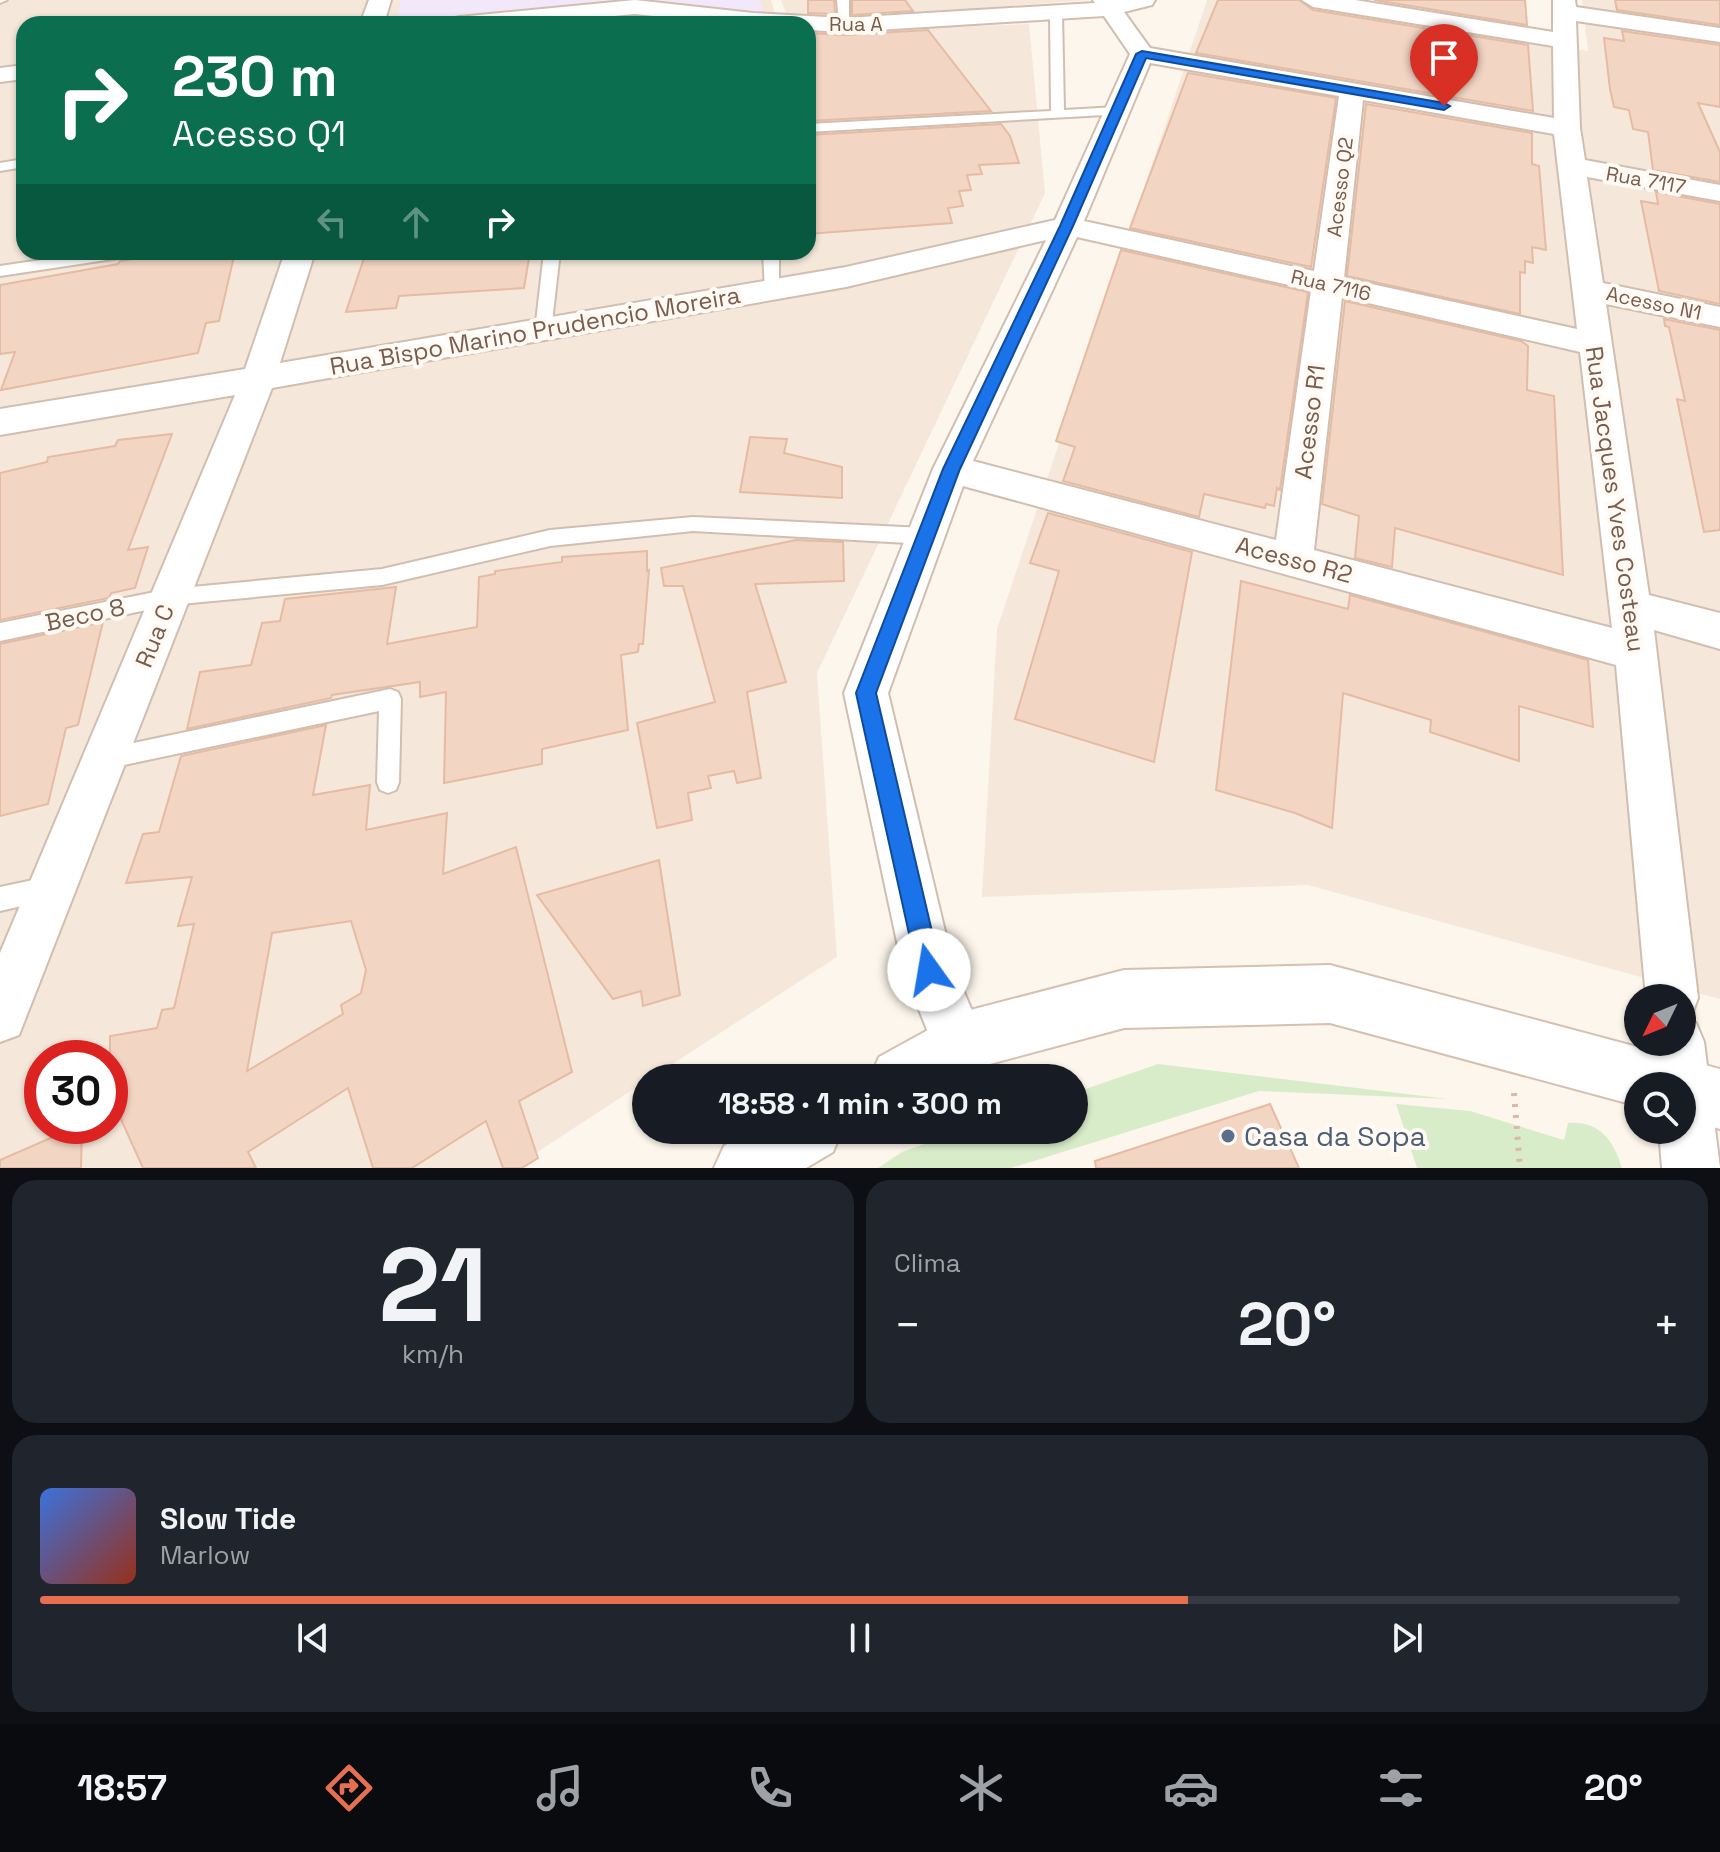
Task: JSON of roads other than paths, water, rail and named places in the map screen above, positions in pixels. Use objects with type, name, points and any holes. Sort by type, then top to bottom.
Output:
[{"type":"main road","points":[[924,1064],[959,1043],[1124,999],[1330,994],[1624,1072]]},
{"type":"main road","points":[[1696,1092],[1720,1099]]},
{"type":"main road","points":[[746,1168],[787,1144]]},
{"type":"street","points":[[1313,0],[1564,17],[1720,35]]},
{"type":"street","name":"Rua A","points":[[816,24],[1056,13],[1119,3]]},
{"type":"street","points":[[959,1043],[929,970],[866,693],[951,469],[1067,226],[1142,54],[1119,3]]},
{"type":"street","name":"Rua A","points":[[588,16],[635,7],[706,16]]},
{"type":"street","name":"Rua Jacques Yves Costeau","points":[[1564,17],[1567,128],[1636,652],[1671,984]]},
{"type":"street","points":[[1142,54],[1567,128]]},
{"type":"street","name":"Acesso Q2","points":[[1327,284],[1352,90]]},
{"type":"street","name":"Rua 7117","points":[[1573,166],[1720,193]]},
{"type":"street","name":"Rua 7116","points":[[1067,226],[1595,344]]},
{"type":"street","name":"Rua Bispo Marino Prudencio Moreira","points":[[0,422],[846,277],[1067,226]]},
{"type":"street","name":"Rua C","points":[[0,1016],[259,377],[297,260]]},
{"type":"street","name":"Acesso R1","points":[[1293,560],[1327,284]]},
{"type":"street","name":"Acesso N1","points":[[1588,290],[1720,317]]},
{"type":"street","name":"Acesso R2","points":[[951,469],[1636,652]]},
{"type":"street","points":[[1630,607],[1720,631]]},
{"type":"street","points":[[1688,1144],[1691,1168]]},
{"type":"lane","points":[[843,0],[845,25]]},
{"type":"lane","points":[[1056,13],[1058,114]]},
{"type":"lane","points":[[816,128],[1117,111]]},
{"type":"lane","points":[[0,271],[73,260]]},
{"type":"lane","points":[[543,331],[551,260]]},
{"type":"lane","points":[[771,260],[773,290]]},
{"type":"lane","name":"Beco 8","points":[[0,632],[170,597],[382,577],[550,538],[693,524],[925,536]]},
{"type":"lane","points":[[105,759],[390,699],[388,782]]},
{"type":"lane","points":[[0,899],[52,888]]},
{"type":"place","name":"Casa da Sopa","points":[[1228,1136]]}]
